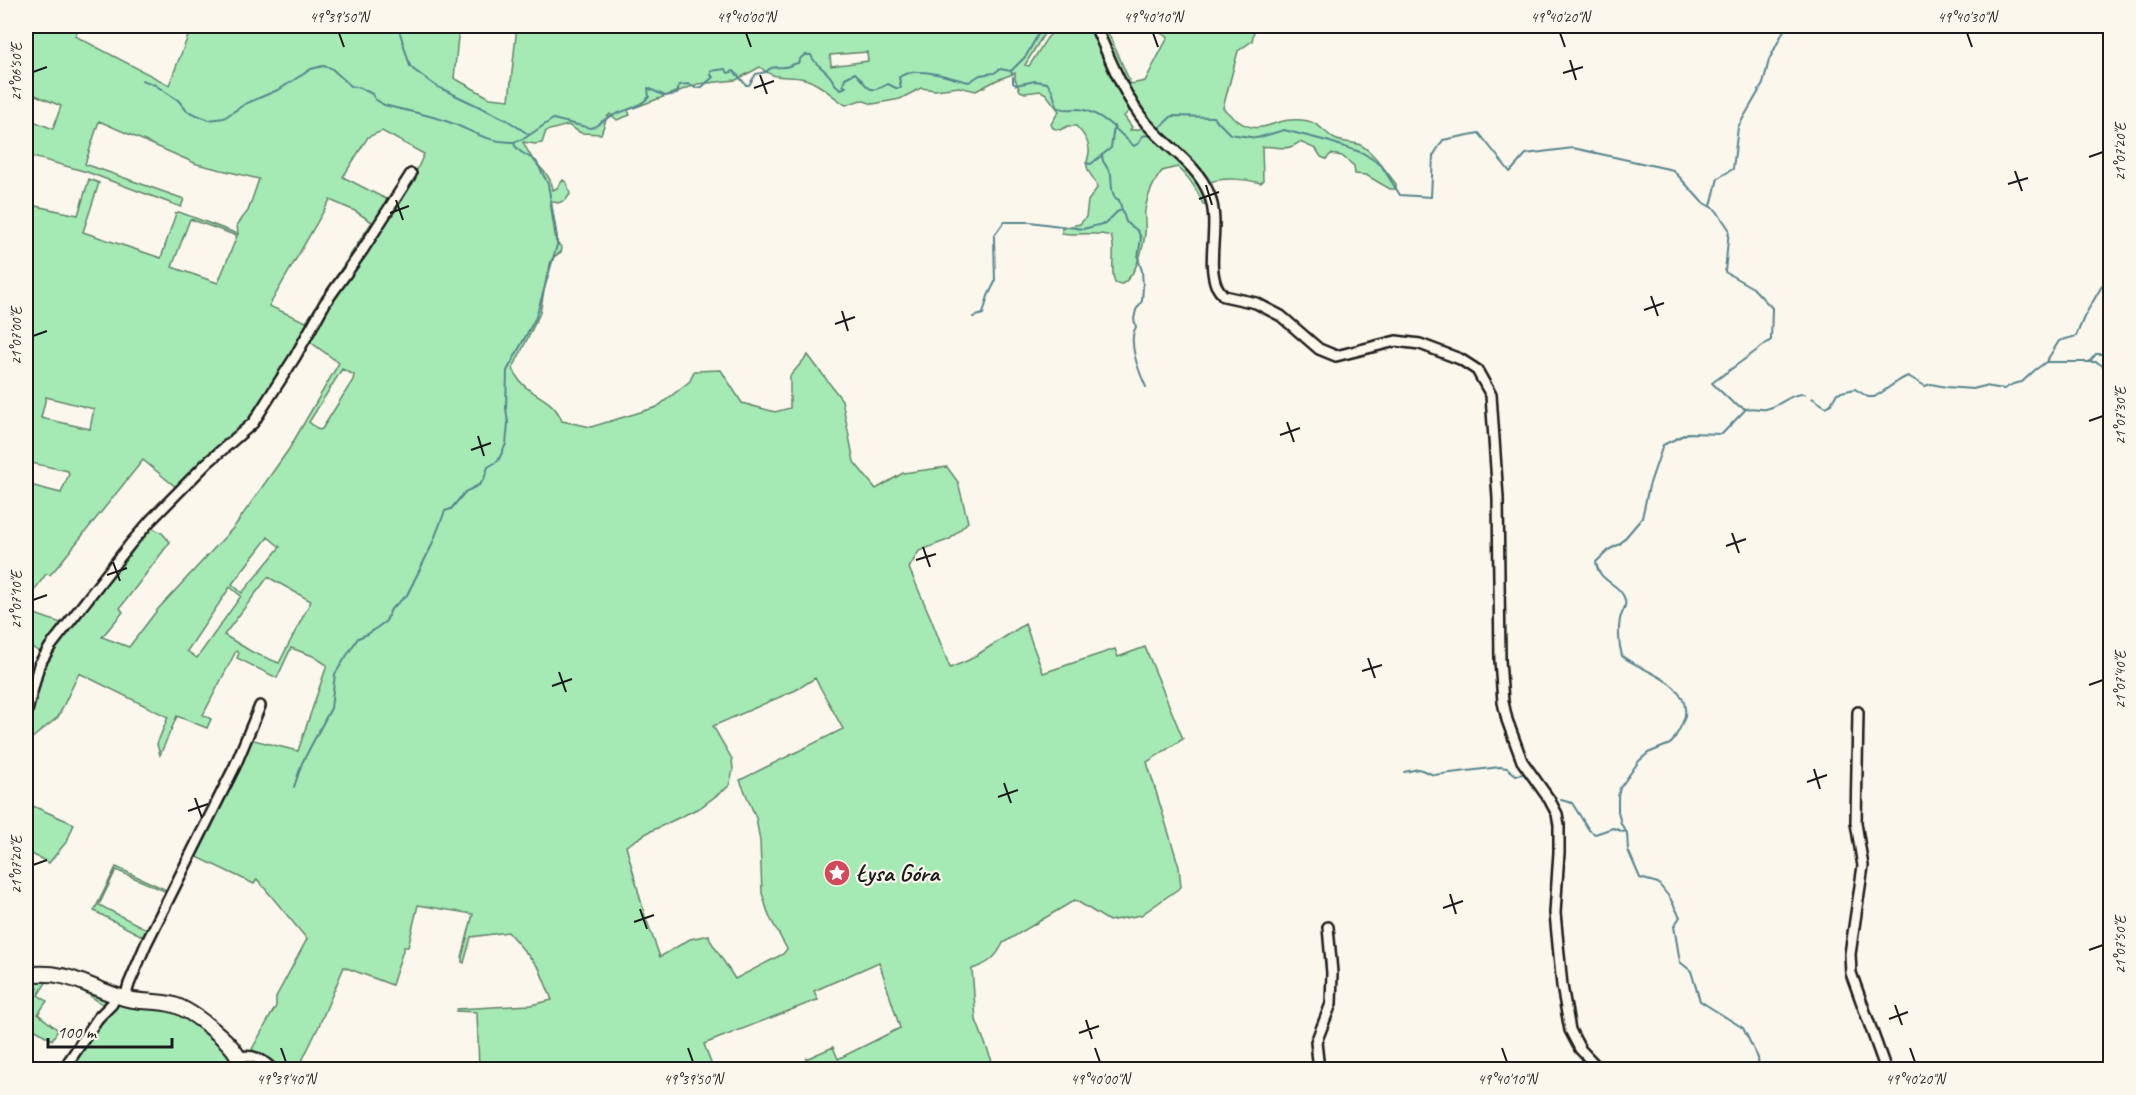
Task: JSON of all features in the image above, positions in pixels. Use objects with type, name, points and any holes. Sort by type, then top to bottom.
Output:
[{"type":"street","points":[[1095,26],[1124,89],[1144,121],[1196,173],[1208,191],[1214,208],[1216,285],[1224,296],[1256,303],[1281,316],[1319,349],[1336,356],[1396,341],[1420,344],[1460,359],[1477,370],[1486,383],[1491,395],[1498,498],[1500,660],[1503,702],[1522,762],[1557,814],[1559,852],[1555,913],[1562,986],[1570,1030],[1580,1049],[1600,1070]]},
{"type":"street","points":[[26,715],[39,665],[50,646],[151,520],[207,463],[253,423],[295,357],[325,303],[411,174]]},
{"type":"street","points":[[63,1070],[97,1020],[120,997],[129,984],[146,944],[235,766],[260,706]]},
{"type":"street","points":[[1858,712],[1856,823],[1863,866],[1850,954],[1851,974],[1886,1070]]},
{"type":"street","points":[[1319,1070],[1316,1042],[1331,1004],[1332,973],[1328,927]]},
{"type":"street","points":[[26,975],[65,976],[120,997],[180,1007],[230,1045],[237,1063],[247,1055],[255,1056],[273,1070]]},
{"type":"green space","points":[[26,26],[79,26],[75,36],[169,85],[192,26],[459,26],[454,78],[490,98],[509,100],[517,26],[794,26],[795,28],[860,30],[861,26],[1055,26],[1045,32],[1025,65],[1029,66],[1052,33],[1065,27],[1092,26],[1130,110],[1124,116],[1132,127],[1130,130],[1145,127],[1200,183],[1209,203],[1203,204],[1192,184],[1177,167],[1162,171],[1146,205],[1145,234],[1138,262],[1131,275],[1122,284],[1115,283],[1113,277],[1111,236],[1062,233],[1062,228],[1080,224],[1086,217],[1088,201],[1097,188],[1088,169],[1089,148],[1086,138],[1076,126],[1068,126],[1060,130],[1053,128],[1051,124],[1059,111],[1041,91],[1025,93],[1020,91],[1015,73],[976,91],[959,87],[935,90],[921,88],[900,99],[873,104],[861,100],[846,105],[811,81],[777,76],[760,67],[736,80],[698,84],[628,110],[630,115],[617,120],[610,114],[601,134],[581,133],[568,125],[546,131],[542,143],[523,142],[533,159],[545,172],[553,190],[563,180],[567,183],[570,194],[566,200],[558,203],[550,201],[556,242],[562,248],[551,262],[540,313],[513,368],[523,385],[551,405],[562,421],[591,427],[657,407],[690,381],[694,371],[721,370],[742,403],[775,412],[790,408],[790,376],[808,355],[842,400],[854,462],[876,489],[903,473],[947,467],[958,482],[968,522],[950,539],[919,551],[909,568],[950,668],[969,660],[1025,624],[1043,673],[1115,649],[1118,657],[1145,647],[1183,739],[1147,762],[1179,867],[1181,887],[1141,915],[1109,921],[1075,900],[1003,943],[991,960],[972,969],[976,1020],[995,1069],[917,1070],[888,1067],[888,1070],[810,1069],[806,1059],[833,1047],[838,1059],[900,1028],[879,962],[814,991],[818,1000],[704,1044],[712,1066],[703,1069],[479,1069],[477,1012],[456,1011],[457,1009],[531,1005],[552,1000],[539,968],[508,932],[471,937],[464,963],[462,957],[473,914],[418,905],[408,947],[404,947],[392,985],[344,967],[298,1069],[278,1069],[252,1049],[276,1006],[276,997],[307,939],[257,879],[254,884],[193,855],[250,739],[298,751],[327,665],[313,656],[291,648],[277,678],[237,658],[239,653],[236,651],[203,715],[211,719],[207,728],[177,716],[160,755],[157,744],[168,717],[79,673],[58,717],[26,743],[27,722],[34,691],[45,662],[127,553],[151,527],[162,533],[170,542],[120,608],[123,612],[102,637],[129,647],[158,609],[234,527],[289,449],[339,363],[309,341],[334,297],[415,174],[424,154],[382,131],[368,137],[343,177],[390,201],[262,403],[238,432],[199,464],[177,488],[143,460],[57,567],[50,575],[46,574],[33,592],[26,588],[26,484],[61,493],[69,474],[68,471],[27,462],[26,464],[26,204],[78,215],[89,179],[99,183],[83,232],[161,258],[176,213],[179,212],[238,234],[237,225],[248,211],[259,179],[197,164],[99,121],[85,164],[184,199],[181,207],[87,172],[26,155],[26,118],[53,129],[61,106],[26,91]],"holes":[[[867,52],[868,61],[831,66],[830,55]],[[330,200],[355,211],[372,222],[306,322],[269,306]],[[190,219],[237,236],[218,283],[172,267]],[[342,369],[354,375],[353,380],[322,429],[319,430],[309,422]],[[46,397],[94,409],[90,429],[41,418]],[[268,537],[280,547],[242,593],[232,584]],[[268,577],[311,601],[279,663],[252,652],[224,635]],[[230,587],[241,596],[197,658],[187,651]],[[815,678],[843,729],[740,780],[756,818],[760,841],[762,893],[769,916],[787,949],[783,954],[735,979],[709,935],[690,939],[660,957],[645,916],[626,846],[647,833],[701,807],[729,786],[733,770],[732,759],[713,726],[796,690]]]},
{"type":"green space","points":[[1148,26],[1255,26],[1252,41],[1238,51],[1223,108],[1236,120],[1256,128],[1283,121],[1312,122],[1335,139],[1358,144],[1369,151],[1396,184],[1396,189],[1390,189],[1366,175],[1355,174],[1354,166],[1342,156],[1331,154],[1326,159],[1321,157],[1316,149],[1300,142],[1287,148],[1262,147],[1263,181],[1261,183],[1236,179],[1210,182],[1165,140],[1144,115],[1121,77],[1100,28],[1106,28],[1131,84],[1145,81],[1168,37]]},
{"type":"green space","points":[[26,611],[64,624],[42,653],[26,644]]},
{"type":"green space","points":[[26,803],[74,824],[67,841],[49,863],[26,851]]},
{"type":"green space","points":[[116,867],[169,891],[146,938],[94,911]],"holes":[[[116,870],[167,892],[148,930],[99,905]]]},
{"type":"green space","points":[[31,979],[70,982],[109,1000],[106,1007],[78,989],[47,981],[38,995],[47,1001],[38,1014],[58,1030],[52,1040],[26,1024],[26,1008],[38,988],[26,982]]},
{"type":"green space","points":[[119,1004],[176,1011],[199,1025],[228,1050],[230,1060],[227,1069],[68,1070],[100,1020]]},
{"type":"waterway","points":[[998,26],[1001,28],[1005,26]]},
{"type":"waterway","points":[[1012,74],[1011,71],[1026,56],[1040,31],[1035,26]]},
{"type":"waterway","points":[[1711,206],[1718,178],[1733,169],[1738,127],[1763,84],[1769,60],[1786,26]]},
{"type":"waterway","points":[[400,33],[410,66],[414,70],[436,86],[507,120],[528,134]]},
{"type":"waterway","points":[[294,787],[302,763],[331,708],[335,674],[358,638],[386,621],[391,609],[407,595],[431,547],[445,511],[451,509],[465,492],[479,485],[488,467],[498,461],[506,444],[507,371],[536,317],[557,245],[548,184],[536,161],[521,152],[514,142],[525,138],[553,119],[590,128],[595,127],[604,120],[644,101],[649,97],[648,88],[665,96],[677,94],[679,85],[690,84],[695,88],[702,87],[713,77],[711,71],[725,69],[728,73],[734,71],[746,85],[749,85],[756,74],[798,63],[806,55],[811,55],[841,89],[846,87],[843,85],[845,78],[855,73],[869,88],[876,89],[888,84],[901,88],[899,77],[915,72],[969,82],[980,75],[994,73],[1000,69],[1011,71]]},
{"type":"waterway","points":[[142,80],[155,85],[178,100],[187,111],[209,120],[224,118],[245,104],[280,89],[311,69],[323,66],[331,68],[351,86],[372,94],[384,105],[443,120],[494,140],[514,142]]},
{"type":"waterway","points":[[1013,77],[1013,83],[1016,85],[1035,81],[1047,83],[1052,90],[1057,107],[1084,110],[1099,116],[1134,146],[1139,143],[1142,136],[1149,135]]},
{"type":"waterway","points":[[1158,129],[1172,116],[1213,117],[1230,134],[1257,138],[1284,130],[1363,153],[1381,165],[1400,195],[1431,197],[1433,156],[1443,140],[1479,133],[1510,172],[1526,154],[1573,148],[1673,170],[1702,202],[1716,210],[1729,229],[1725,272],[1753,288],[1772,308],[1771,340],[1712,383],[1733,403],[1746,409],[1722,434],[1688,433],[1663,445],[1649,486],[1642,518],[1620,544],[1610,549],[1596,562],[1601,574],[1618,588],[1625,600],[1619,628],[1622,656],[1672,686],[1680,694],[1684,703],[1685,715],[1673,741],[1648,753],[1639,761],[1620,788],[1618,811],[1621,824],[1627,833],[1628,850],[1640,878],[1658,883],[1670,898],[1680,917],[1674,926],[1680,962],[1691,971],[1700,1001],[1743,1028],[1758,1058],[1759,1070]]},
{"type":"waterway","points":[[1114,126],[1111,148],[1102,155],[1111,174],[1112,190],[1115,198],[1119,200],[1126,222],[1138,231],[1141,238],[1138,258],[1142,271],[1142,301],[1136,310],[1134,319],[1136,327],[1133,348],[1146,387]]},
{"type":"waterway","points":[[1086,163],[1091,164],[1102,155]]},
{"type":"waterway","points":[[973,317],[983,314],[995,282],[994,236],[1004,222],[1030,222],[1083,229],[1106,223],[1122,210]]},
{"type":"waterway","points":[[1812,398],[1826,407],[1831,404],[1837,393],[1855,389],[1868,397],[1874,397],[1908,376],[1925,386],[1931,384],[1973,389],[1985,386],[2004,389],[2022,382],[2046,362],[2059,341],[2076,336],[2084,317],[2110,272]]},
{"type":"waterway","points":[[2090,361],[2096,354],[2110,354]]},
{"type":"waterway","points":[[2047,362],[2097,362],[2110,371]]},
{"type":"waterway","points":[[1747,409],[1771,408],[1794,396],[1805,394]]},
{"type":"waterway","points":[[1404,772],[1419,769],[1434,775],[1500,767],[1507,768],[1516,775],[1524,774]]},
{"type":"waterway","points":[[1561,800],[1572,803],[1589,830],[1595,834],[1613,828],[1624,832]]},
{"type":"place","name":"Łysa Góra","points":[[837,873]]}]
